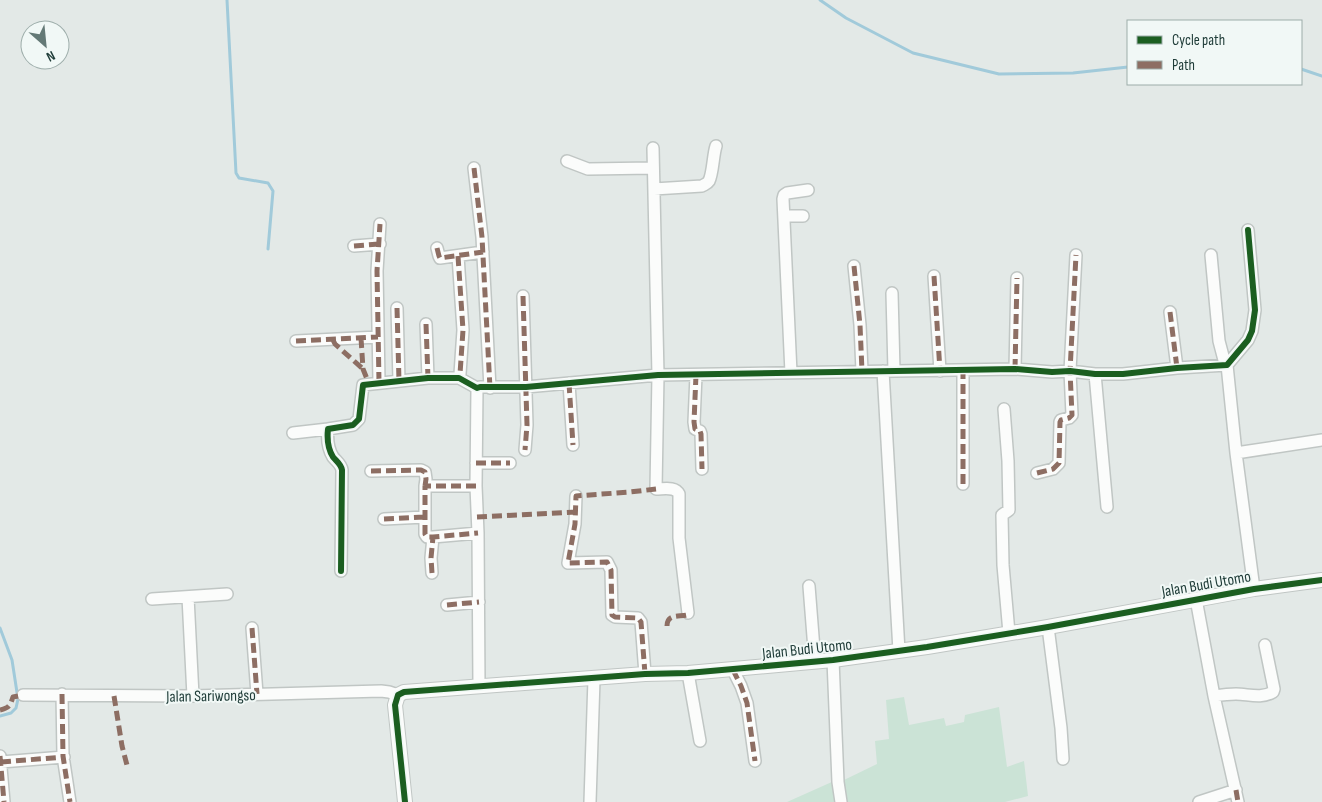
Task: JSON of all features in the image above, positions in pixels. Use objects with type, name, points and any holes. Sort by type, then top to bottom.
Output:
[{"type":"street","points":[[654,189],[702,186],[706,184],[710,179],[716,146]]},
{"type":"street","points":[[653,148],[658,375],[656,489],[673,488],[679,494],[680,538],[688,613]]},
{"type":"street","points":[[568,161],[576,166],[588,169],[654,168]]},
{"type":"street","points":[[474,168],[483,252],[490,388]]},
{"type":"street","points":[[791,373],[783,199],[787,193],[808,190]]},
{"type":"street","points":[[784,216],[802,216]]},
{"type":"street","points":[[379,382],[378,272],[380,224]]},
{"type":"street","points":[[293,433],[328,429],[356,422],[359,419],[363,384],[428,378],[459,378],[477,388],[490,388],[526,387],[658,375],[1015,369],[1123,374],[1176,368],[1227,366],[1248,340],[1252,330],[1255,310],[1248,230]]},
{"type":"street","points":[[354,246],[380,244]]},
{"type":"street","points":[[437,248],[440,258],[483,252]]},
{"type":"street","points":[[1037,473],[1053,469],[1059,463],[1060,422],[1072,415],[1070,371],[1076,255]]},
{"type":"street","points":[[1211,255],[1219,341],[1227,366],[1236,453],[1254,588]]},
{"type":"street","points":[[458,256],[463,330],[459,378]]},
{"type":"street","points":[[854,266],[860,325],[862,371]]},
{"type":"street","points":[[934,276],[940,371]]},
{"type":"street","points":[[1015,369],[1017,278]]},
{"type":"street","points":[[892,293],[889,371],[899,651]]},
{"type":"street","points":[[522,296],[527,425],[525,450]]},
{"type":"street","points":[[397,308],[399,381]]},
{"type":"street","points":[[1170,312],[1176,368]]},
{"type":"street","points":[[426,324],[428,378]]},
{"type":"street","points":[[296,341],[378,337]]},
{"type":"street","points":[[963,371],[963,484]]},
{"type":"street","points":[[1095,374],[1107,507]]},
{"type":"street","points":[[696,375],[694,422],[695,429],[700,431],[701,434],[702,469]]},
{"type":"street","points":[[569,383],[573,445]]},
{"type":"street","points":[[477,388],[476,486],[479,687]]},
{"type":"street","points":[[1004,409],[1009,510],[1002,515],[1009,633]]},
{"type":"street","points":[[328,429],[329,448],[342,470],[341,571]]},
{"type":"street","points":[[1236,453],[1322,440]]},
{"type":"street","points":[[476,463],[510,463]]},
{"type":"street","points":[[371,471],[421,470],[425,472],[427,537],[478,533]]},
{"type":"street","points":[[425,486],[476,486]]},
{"type":"street","points":[[576,496],[575,524],[568,563],[607,562],[611,570],[612,615],[615,617],[638,618],[641,622],[645,674]]},
{"type":"street","points":[[384,519],[425,517]]},
{"type":"street","points":[[432,573],[433,537]]},
{"type":"street","name":"Jalan Budi Utomo","points":[[398,695],[404,692],[645,674],[732,670],[833,660],[1048,627],[1254,588],[1322,580]]},
{"type":"street","points":[[809,586],[815,662]]},
{"type":"street","points":[[152,599],[227,594]]},
{"type":"street","points":[[188,597],[193,696]]},
{"type":"street","points":[[1196,599],[1214,696],[1238,802]]},
{"type":"street","points":[[447,605],[479,602]]},
{"type":"street","points":[[1048,627],[1061,728],[1063,759]]},
{"type":"street","points":[[252,628],[257,694]]},
{"type":"street","points":[[1214,696],[1237,694],[1258,696],[1269,695],[1273,692],[1266,645]]},
{"type":"street","points":[[833,660],[838,782],[841,802]]},
{"type":"street","points":[[732,670],[741,686],[747,704],[755,761]]},
{"type":"street","points":[[688,673],[700,741]]},
{"type":"street","points":[[590,802],[594,679]]},
{"type":"street","name":"Jalan Sariwongso","points":[[23,695],[193,696],[381,691],[398,695]]},
{"type":"street","points":[[62,694],[64,757],[70,802]]},
{"type":"street","points":[[398,695],[395,705],[405,802]]},
{"type":"street","points":[[4,802],[0,759],[64,757]]},
{"type":"street","points":[[1199,802],[1236,790]]},
{"type":"green space","points":[[904,697],[909,725],[944,718],[946,726],[964,722],[965,715],[999,707],[1007,767],[1024,761],[1028,796],[1005,802],[847,802],[844,780],[877,764],[875,741],[889,739],[886,700]]},
{"type":"green space","points":[[834,781],[837,802],[787,802]]},
{"type":"waterway","points":[[227,0],[236,173],[239,178],[268,183],[273,191],[268,249]]},
{"type":"waterway","points":[[820,0],[846,18],[913,53],[999,74],[1073,73],[1127,67]]},
{"type":"waterway","points":[[1302,69],[1322,76]]},
{"type":"waterway","points":[[0,628],[12,660],[18,699],[16,708],[11,713],[0,716]]},
{"type":"marked path","points":[[474,168],[482,237],[490,388]]},
{"type":"marked path","points":[[379,382],[377,271],[380,224]]},
{"type":"marked path","points":[[354,246],[380,244]]},
{"type":"marked path","points":[[437,248],[440,258],[483,252]]},
{"type":"marked path","points":[[1037,473],[1053,469],[1059,463],[1060,422],[1072,415],[1070,371],[1076,255]]},
{"type":"marked path","points":[[458,256],[463,330],[459,378]]},
{"type":"marked path","points":[[854,266],[860,325],[862,371]]},
{"type":"marked path","points":[[934,276],[940,371]]},
{"type":"marked path","points":[[1015,369],[1017,278]]},
{"type":"marked path","points":[[523,296],[527,425],[525,450]]},
{"type":"marked path","points":[[397,308],[399,381]]},
{"type":"marked path","points":[[1170,312],[1177,368]]},
{"type":"marked path","points":[[426,324],[428,378]]},
{"type":"marked path","points":[[296,341],[378,337]]},
{"type":"marked path","points":[[361,338],[363,369],[369,384]]},
{"type":"marked path","points":[[333,340],[363,369]]},
{"type":"marked path","points":[[963,371],[963,484]]},
{"type":"marked path","points":[[696,375],[694,422],[695,429],[700,431],[701,434],[702,469]]},
{"type":"marked path","points":[[569,383],[573,445]]},
{"type":"marked path","points":[[476,463],[510,463]]},
{"type":"marked path","points":[[371,471],[421,470],[425,472],[425,486]]},
{"type":"marked path","points":[[476,486],[425,486],[425,534],[427,537],[433,537],[478,533]]},
{"type":"marked path","points":[[645,674],[641,622],[638,618],[615,617],[612,615],[611,570],[607,562],[568,563],[575,524],[576,496],[656,489]]},
{"type":"marked path","points":[[477,517],[576,512]]},
{"type":"marked path","points":[[384,519],[425,517]]},
{"type":"marked path","points":[[432,573],[433,537]]},
{"type":"marked path","points":[[447,605],[479,602]]},
{"type":"marked path","points":[[667,626],[667,622],[671,618],[687,615],[688,613]]},
{"type":"marked path","points":[[252,628],[257,694]]},
{"type":"marked path","points":[[733,670],[747,703],[755,761]]},
{"type":"marked path","points":[[62,694],[63,756],[70,802]]},
{"type":"marked path","points":[[0,710],[9,706],[13,697],[23,695]]},
{"type":"marked path","points":[[114,696],[122,746],[128,769]]},
{"type":"marked path","points":[[0,756],[4,802]]},
{"type":"marked path","points":[[1,762],[64,757]]},
{"type":"marked path","points":[[1236,790],[1238,802]]},
{"type":"cycle path","points":[[341,571],[342,470],[330,451],[328,429],[353,425],[359,419],[363,385],[428,378],[459,378],[477,388],[526,387],[658,375],[1015,369],[1123,374],[1227,365],[1248,340],[1252,331],[1255,310],[1248,230]]},
{"type":"cycle path","points":[[405,802],[395,705],[398,695],[404,692],[645,674],[688,673],[833,660],[927,647],[1254,589],[1322,580]]}]
